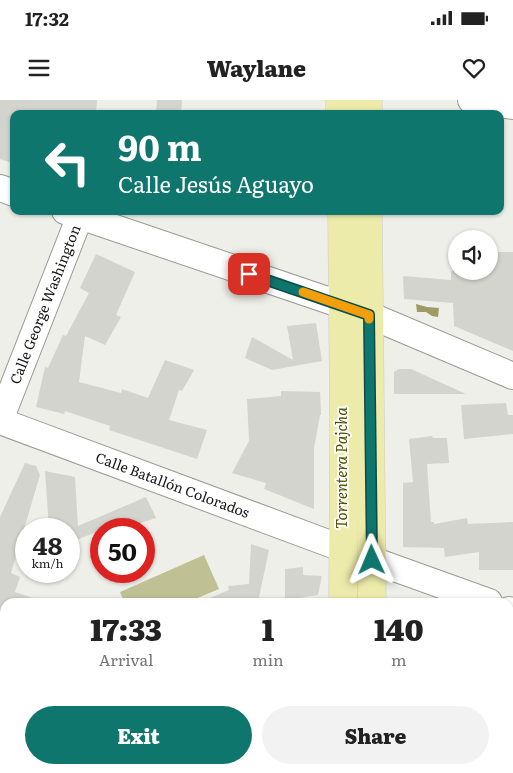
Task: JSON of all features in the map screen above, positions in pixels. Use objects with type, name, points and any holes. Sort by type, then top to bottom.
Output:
[{"type":"main road","points":[[342,215],[343,598]]},
{"type":"main road","points":[[368,215],[372,598]]},
{"type":"street","points":[[471,100],[513,106]]},
{"type":"street","name":"Calle George Washington","points":[[0,421],[73,215]]},
{"type":"street","points":[[76,215],[369,315],[513,376]]},
{"type":"street","name":"Calle Batallón Colorados","points":[[0,421],[344,549]]},
{"type":"street","points":[[372,560],[478,598]]},
{"type":"green space","points":[[204,555],[219,589],[198,598],[122,598],[120,592],[140,583],[155,583],[155,577]]},
{"type":"shaded area","points":[[416,304],[439,308],[438,317],[426,312],[417,312]]},
{"type":"building","points":[[0,100],[97,100],[96,110],[10,110],[10,163],[0,159]]},
{"type":"building","points":[[157,100],[182,100],[181,110],[156,110]]},
{"type":"building","points":[[498,252],[513,252],[513,351],[454,326],[453,303],[404,299],[403,276],[448,280],[498,280]]},
{"type":"building","points":[[96,254],[135,272],[116,315],[121,317],[105,345],[85,336],[79,382],[121,393],[122,389],[148,398],[165,360],[194,370],[182,391],[179,390],[169,420],[207,430],[197,459],[109,430],[110,426],[65,411],[64,414],[36,407],[45,367],[48,368],[63,335],[66,336],[89,293],[80,288]]},
{"type":"building","points":[[316,323],[322,361],[272,370],[245,358],[252,337],[293,360],[287,326]]},
{"type":"building","points":[[399,369],[411,369],[466,394],[394,394],[394,372]]},
{"type":"building","points":[[281,391],[320,392],[321,415],[314,448],[314,509],[264,489],[266,483],[232,473],[249,441],[247,399],[281,396]]},
{"type":"building","points":[[506,403],[508,415],[513,415],[513,434],[464,439],[461,405]]},
{"type":"building","points":[[432,436],[433,438],[447,438],[449,463],[427,464],[431,522],[434,522],[434,524],[467,518],[468,524],[513,522],[513,570],[479,570],[479,552],[445,557],[444,548],[403,547],[403,483],[413,482],[409,439]]},
{"type":"building","points":[[25,463],[36,466],[40,475],[27,518],[15,518],[15,559],[11,573],[15,575],[15,583],[18,583],[15,592],[33,598],[0,598],[0,517]]},
{"type":"building","points":[[45,471],[75,477],[78,518],[48,518]]},
{"type":"building","points":[[146,497],[155,518],[97,518]]},
{"type":"building","points":[[90,521],[90,534],[80,539],[80,525]]},
{"type":"building","points":[[251,544],[269,550],[259,598],[210,598],[229,590],[228,586],[249,584]]},
{"type":"building","points":[[303,567],[303,575],[322,576],[318,595],[285,598],[285,569]]},
{"type":"slow traffic","points":[[303,292],[369,315],[369,319]]},
{"type":"route","points":[[249,274],[369,315],[372,560]]},
{"type":"water label","name":"Torrentera Pajcha","points":[[342,468]]}]
